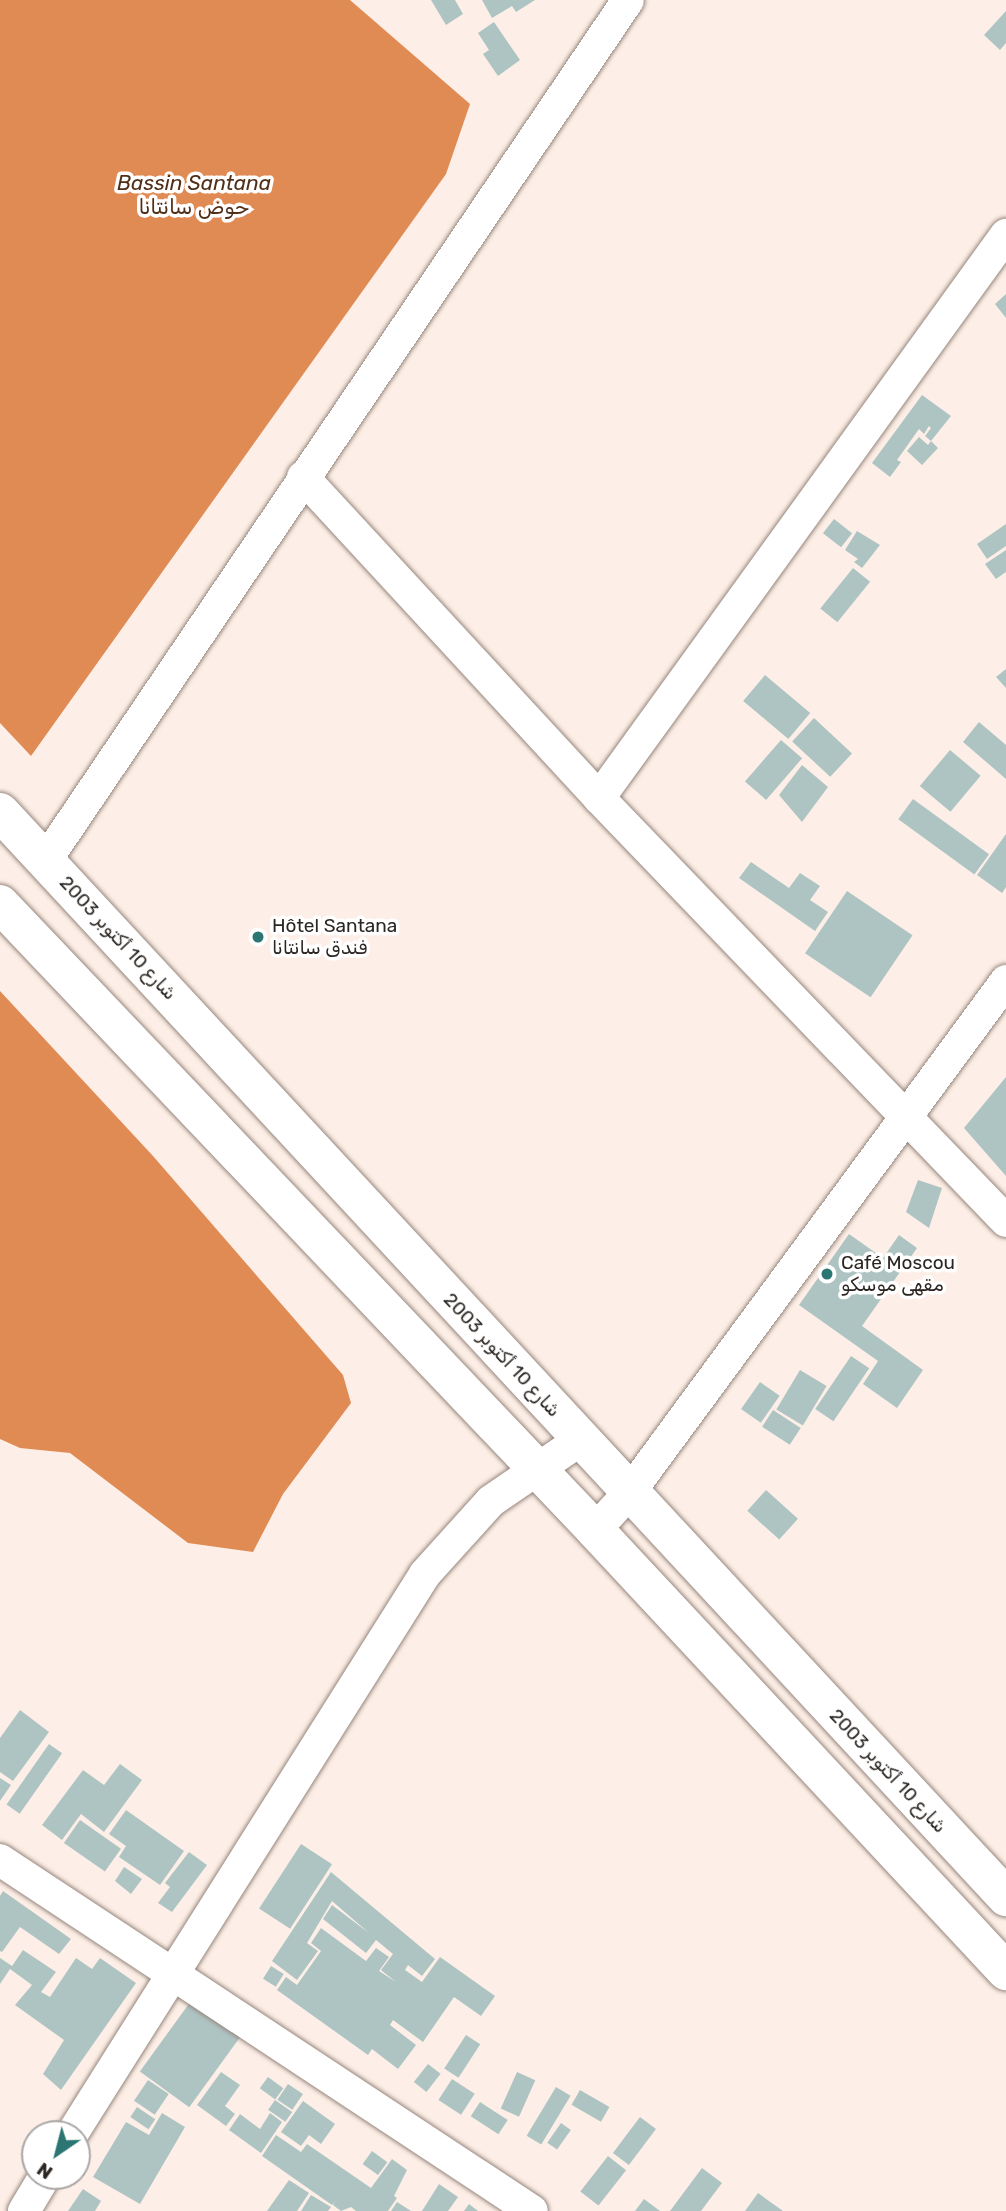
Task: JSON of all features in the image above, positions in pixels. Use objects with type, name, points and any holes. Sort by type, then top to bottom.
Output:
[{"type":"highway","name":"شارع 10 أكتوبر 2003","points":[[0,812],[1006,1897]]},
{"type":"highway","points":[[0,904],[534,1469],[595,1530],[1006,1971]]},
{"type":"street","points":[[46,860],[628,0]]},
{"type":"street","points":[[599,798],[1006,235]]},
{"type":"street","points":[[303,477],[599,798],[1006,1222]]},
{"type":"street","points":[[595,1530],[629,1493],[1006,981]]},
{"type":"street","points":[[81,2120],[425,1574],[491,1501],[580,1440]]},
{"type":"street","points":[[0,1860],[532,2211]]},
{"type":"street","points":[[24,2211],[37,2190]]},
{"type":"water","name":"Bassin Santana حوض سانتانا","points":[[0,0],[350,0],[470,104],[446,174],[31,756],[0,723]]},
{"type":"water","points":[[0,991],[153,1156],[343,1375],[351,1403],[283,1494],[253,1552],[188,1543],[70,1453],[20,1448],[0,1439]]},
{"type":"building","points":[[431,0],[455,0],[463,14],[446,25]]},
{"type":"building","points":[[482,0],[535,0],[516,12],[512,6],[492,18]]},
{"type":"building","points":[[1006,11],[1006,43],[1000,50],[984,35]]},
{"type":"building","points":[[494,22],[520,60],[498,76],[483,54],[489,50],[478,33]]},
{"type":"building","points":[[1006,294],[1006,318],[995,304]]},
{"type":"building","points":[[922,395],[951,416],[931,441],[925,436],[931,428],[929,426],[924,434],[919,429],[897,460],[901,462],[890,477],[872,463]]},
{"type":"building","points":[[919,437],[928,445],[931,441],[938,448],[922,465],[907,451]]},
{"type":"building","points":[[834,519],[852,533],[841,547],[823,533]]},
{"type":"building","points":[[1006,524],[1006,546],[987,559],[977,544]]},
{"type":"building","points":[[857,531],[880,545],[862,568],[854,562],[858,559],[845,550]]},
{"type":"building","points":[[1006,550],[1006,572],[996,579],[985,564]]},
{"type":"building","points":[[853,568],[870,582],[837,622],[820,608]]},
{"type":"building","points":[[1006,669],[1006,688],[996,677]]},
{"type":"building","points":[[765,675],[810,713],[788,739],[743,701]]},
{"type":"building","points":[[814,718],[852,753],[830,777],[792,741]]},
{"type":"building","points":[[979,722],[1006,745],[1006,779],[963,742]]},
{"type":"building","points":[[781,740],[802,758],[766,800],[745,782]]},
{"type":"building","points":[[950,750],[981,776],[950,812],[920,786]]},
{"type":"building","points":[[802,765],[828,787],[802,822],[779,795]]},
{"type":"building","points":[[913,799],[989,854],[974,874],[898,819]]},
{"type":"building","points":[[1006,834],[1006,887],[1002,893],[977,875]]},
{"type":"building","points":[[751,862],[789,888],[800,873],[820,886],[810,900],[828,912],[815,931],[739,878]]},
{"type":"building","points":[[847,891],[912,935],[871,997],[805,953]]},
{"type":"building","points":[[1006,1077],[1006,1176],[964,1128]]},
{"type":"building","points":[[918,1180],[942,1188],[929,1228],[906,1212]]},
{"type":"building","points":[[849,1234],[883,1258],[899,1235],[917,1248],[862,1326],[923,1370],[897,1408],[863,1384],[878,1361],[799,1305]]},
{"type":"building","points":[[851,1356],[869,1368],[833,1421],[815,1409]]},
{"type":"building","points":[[800,1370],[827,1386],[803,1425],[776,1409]]},
{"type":"building","points":[[760,1382],[780,1396],[761,1423],[741,1409]]},
{"type":"building","points":[[773,1410],[801,1428],[790,1445],[762,1427]]},
{"type":"building","points":[[766,1490],[798,1519],[779,1540],[747,1511]]},
{"type":"building","points":[[20,1710],[49,1732],[13,1781],[0,1772],[0,1738]]},
{"type":"building","points":[[49,1744],[62,1753],[20,1814],[7,1805]]},
{"type":"building","points":[[120,1764],[142,1780],[104,1832],[81,1814],[62,1840],[42,1825],[83,1770],[104,1785]]},
{"type":"building","points":[[0,1778],[11,1785],[0,1801]]},
{"type":"building","points":[[126,1810],[184,1851],[160,1885],[119,1857],[126,1846],[109,1834]]},
{"type":"building","points":[[80,1820],[121,1849],[105,1872],[64,1843]]},
{"type":"building","points":[[301,1844],[332,1864],[290,1929],[259,1909]]},
{"type":"building","points":[[189,1852],[207,1865],[172,1912],[158,1903],[170,1887],[165,1883]]},
{"type":"building","points":[[124,1867],[142,1879],[131,1894],[115,1881]]},
{"type":"building","points":[[331,1872],[435,1959],[422,1976],[408,1965],[405,1970],[422,1982],[440,1957],[495,1996],[481,2016],[454,1997],[423,2042],[393,2020],[390,2025],[416,2045],[398,2069],[372,2049],[368,2055],[277,1990],[286,1977],[297,1985],[321,1951],[311,1943],[321,1928],[366,1961],[376,1948],[389,1957],[379,1971],[396,1982],[381,1970],[393,1954],[376,1940],[366,1953],[323,1919],[332,1905],[369,1933],[332,1901],[307,1943],[318,1951],[297,1980],[272,1961]]},
{"type":"building","points":[[3,1891],[71,1939],[59,1954],[20,1927],[2,1952],[0,1951],[0,1896]]},
{"type":"building","points":[[23,1950],[56,1972],[41,1992],[50,1997],[76,1958],[92,1969],[100,1958],[136,1983],[61,2090],[43,2074],[64,2040],[15,2005],[32,1985],[10,1969],[0,1984],[0,1958],[12,1966]]},
{"type":"building","points":[[271,1966],[284,1974],[276,1987],[263,1979]]},
{"type":"building","points":[[191,2001],[240,2037],[189,2107],[140,2071]]},
{"type":"building","points":[[466,2035],[480,2044],[458,2078],[444,2069]]},
{"type":"building","points":[[428,2064],[441,2074],[426,2092],[414,2082]]},
{"type":"building","points":[[221,2072],[240,2085],[225,2106],[235,2114],[226,2126],[197,2105]]},
{"type":"building","points":[[517,2072],[535,2080],[519,2117],[501,2109]]},
{"type":"building","points":[[268,2077],[283,2088],[275,2099],[260,2088]]},
{"type":"building","points":[[452,2079],[475,2094],[461,2115],[438,2100]]},
{"type":"building","points":[[148,2080],[169,2094],[155,2115],[134,2101]]},
{"type":"building","points":[[288,2084],[303,2094],[292,2110],[277,2100]]},
{"type":"building","points":[[556,2087],[571,2096],[541,2145],[527,2136]]},
{"type":"building","points":[[580,2090],[609,2107],[601,2122],[571,2105]]},
{"type":"building","points":[[275,2100],[292,2112],[285,2122],[268,2110]]},
{"type":"building","points":[[303,2101],[335,2124],[321,2144],[309,2135],[301,2146],[281,2132]]},
{"type":"building","points":[[480,2102],[508,2120],[498,2134],[471,2116]]},
{"type":"building","points":[[137,2107],[155,2119],[149,2129],[130,2117]]},
{"type":"building","points":[[162,2113],[185,2127],[140,2204],[93,2177],[126,2122],[149,2135]]},
{"type":"building","points":[[270,2113],[282,2122],[261,2153],[229,2130],[240,2114],[260,2129]]},
{"type":"building","points":[[640,2117],[656,2129],[629,2165],[613,2153]]},
{"type":"building","points":[[561,2123],[571,2130],[557,2150],[547,2143]]},
{"type":"building","points":[[276,2135],[301,2152],[307,2144],[371,2188],[392,2159],[407,2170],[394,2196],[397,2198],[388,2211],[356,2211],[351,2207],[341,2211],[333,2205],[335,2202],[332,2205],[262,2156]]},
{"type":"building","points":[[372,2151],[387,2162],[378,2175],[363,2164]]},
{"type":"building","points":[[608,2156],[626,2170],[598,2206],[580,2191]]},
{"type":"building","points":[[702,2168],[722,2183],[701,2211],[670,2211]]},
{"type":"building","points":[[289,2180],[309,2193],[297,2211],[267,2211]]},
{"type":"building","points":[[439,2184],[458,2197],[448,2211],[422,2211]]},
{"type":"building","points":[[82,2190],[101,2201],[95,2211],[68,2211]]},
{"type":"building","points":[[758,2193],[783,2211],[745,2211]]},
{"type":"building","points":[[311,2195],[331,2207],[328,2211],[301,2211]]},
{"type":"building","points":[[644,2199],[660,2211],[635,2211]]},
{"type":"building","points":[[397,2202],[411,2211],[391,2211]]},
{"type":"building","points":[[469,2204],[478,2211],[464,2211]]},
{"type":"place","name":"Hôtel Santana فندق سانتانا","points":[[258,937]]},
{"type":"place","name":"Café Moscou مقهى موسكو","points":[[827,1274]]}]
